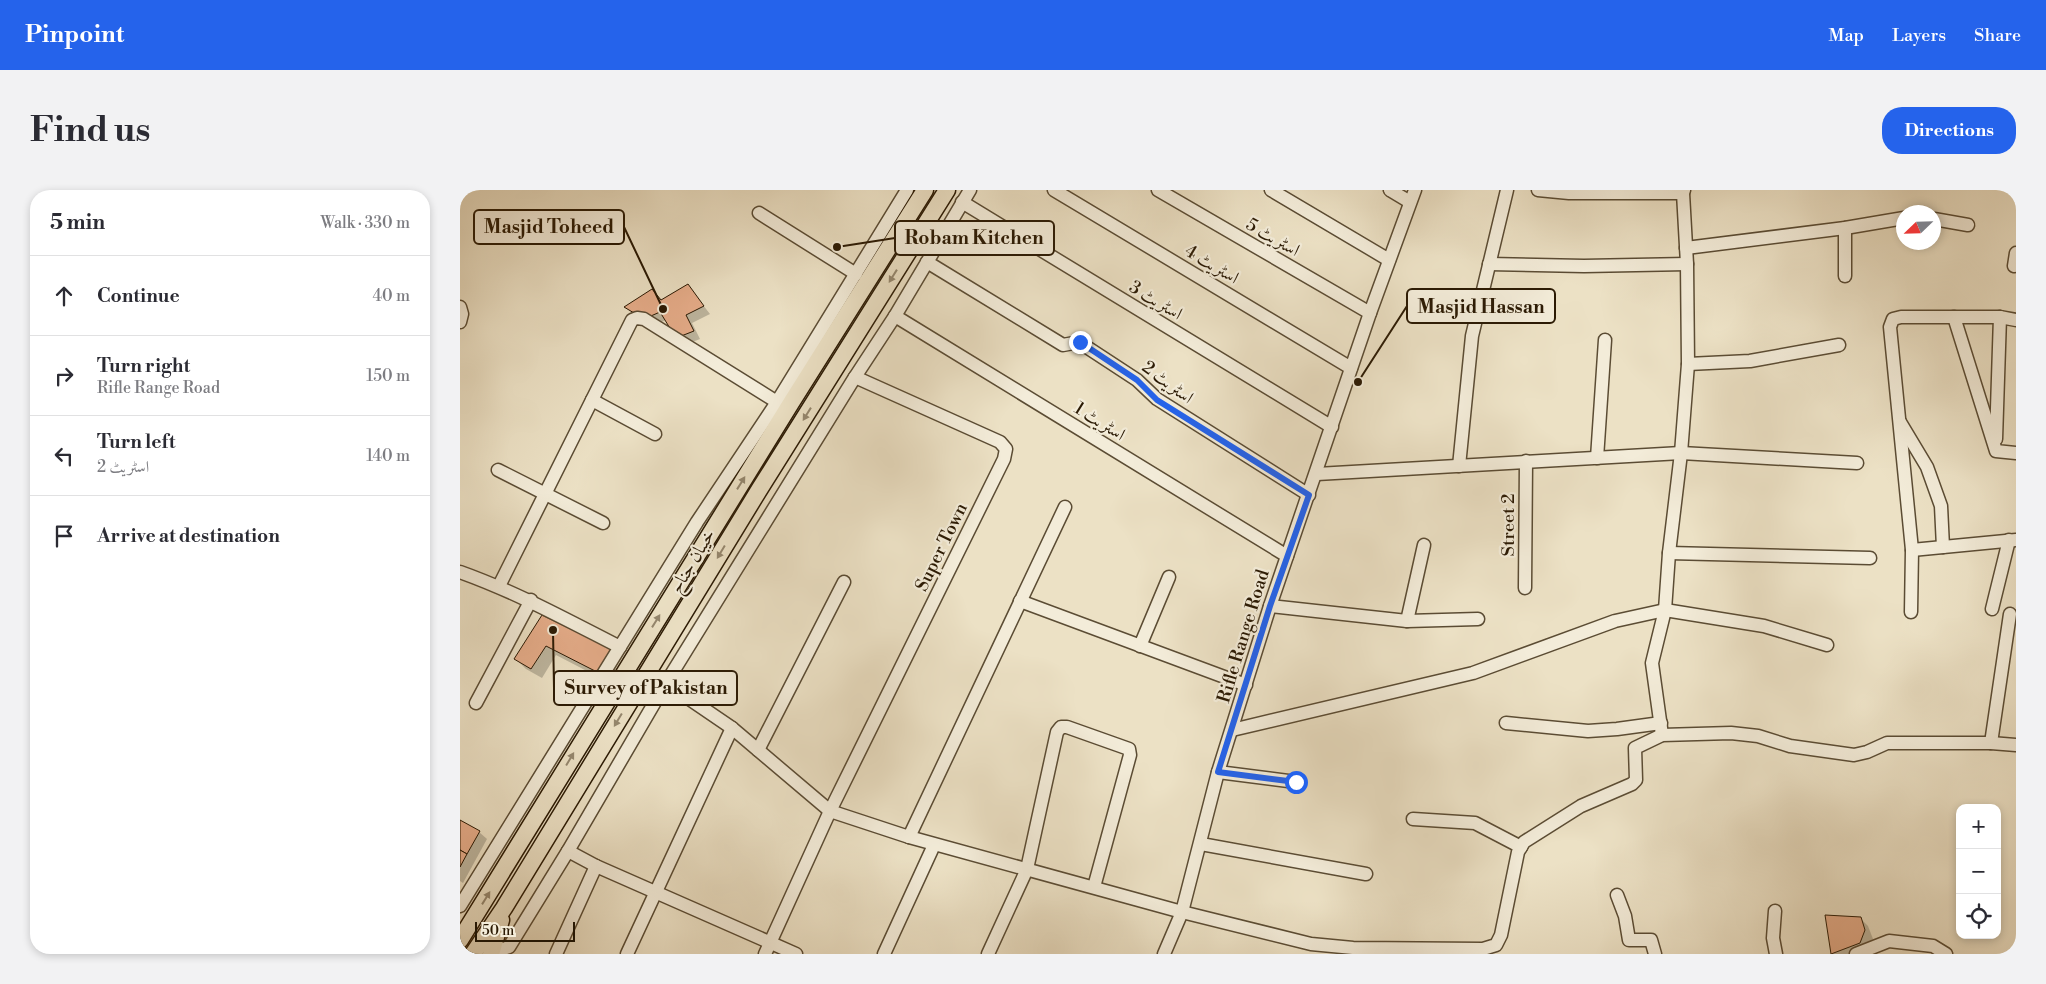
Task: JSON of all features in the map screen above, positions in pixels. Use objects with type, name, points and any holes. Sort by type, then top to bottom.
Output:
[{"type":"main road","name":"خیبان جناح","points":[[460,940],[785,412],[925,190]]},
{"type":"main road","name":"خیبان جناح","points":[[473,954],[504,908],[754,498],[946,190]]},
{"type":"main road","points":[[492,954],[504,908]]},
{"type":"street","points":[[460,906],[697,522],[777,402],[907,190]]},
{"type":"street","points":[[492,954],[509,947],[568,851],[666,683],[855,377],[895,316],[970,190]]},
{"type":"street","name":"اسٹریٹ 4","points":[[1054,190],[1351,368]]},
{"type":"street","name":"اسٹریٹ 5","points":[[1158,190],[1370,313]]},
{"type":"street","points":[[1271,190],[1389,260]]},
{"type":"street","points":[[1390,190],[1410,202]]},
{"type":"street","name":"Rifle Range Road","points":[[1164,954],[1182,912],[1218,772],[1270,606],[1370,313],[1416,190]]},
{"type":"street","points":[[1459,466],[1472,336],[1507,190]]},
{"type":"street","points":[[1538,190],[1569,193],[1683,191],[1687,264],[1688,364],[1665,610],[1652,663],[1661,729]]},
{"type":"street","name":"اسٹریٹ 3","points":[[962,202],[1332,427]]},
{"type":"street","points":[[759,213],[856,274]]},
{"type":"street","points":[[1686,248],[1845,228],[1896,219]]},
{"type":"street","points":[[1941,220],[1968,225]]},
{"type":"street","points":[[1845,228],[1845,276]]},
{"type":"street","points":[[2014,266],[2016,253]]},
{"type":"street","name":"اسٹریٹ 2","points":[[927,262],[1063,344],[1080,342],[1137,380],[1157,400],[1309,495]]},
{"type":"street","points":[[1489,264],[1584,266],[1687,264]]},
{"type":"street","points":[[460,307],[462,314],[460,322]]},
{"type":"street","name":"اسٹریٹ 1","points":[[895,316],[1287,556]]},
{"type":"street","points":[[1911,612],[1912,550],[1890,327],[1893,320],[1901,317],[2000,317],[2016,320]]},
{"type":"street","points":[[1954,317],[1996,451]]},
{"type":"street","points":[[1996,451],[2000,317]]},
{"type":"street","points":[[499,586],[632,320],[637,318],[644,319],[777,402]]},
{"type":"street","points":[[1597,458],[1605,340]]},
{"type":"street","points":[[1688,364],[1750,361],[1839,345]]},
{"type":"street","name":"Super Town","points":[[830,811],[1004,459],[1006,449],[1000,442],[855,377]]},
{"type":"street","points":[[592,400],[656,434]]},
{"type":"street","points":[[1898,418],[1927,467],[1941,506],[1943,547]]},
{"type":"street","points":[[1996,451],[2016,453]]},
{"type":"street","points":[[1316,474],[1681,453],[1857,463]]},
{"type":"street","name":"Street 2","points":[[1525,588],[1526,461]]},
{"type":"street","points":[[498,470],[603,523]]},
{"type":"street","points":[[909,838],[1065,507]]},
{"type":"street","points":[[1912,550],[2012,540],[2010,565],[1992,609]]},
{"type":"street","points":[[1407,621],[1424,545]]},
{"type":"street","points":[[1669,553],[1870,558]]},
{"type":"street","points":[[460,572],[531,600],[620,648]]},
{"type":"street","points":[[1140,646],[1169,577]]},
{"type":"street","points":[[758,750],[844,582]]},
{"type":"street","points":[[476,703],[531,600]]},
{"type":"street","points":[[1020,601],[1246,685]]},
{"type":"street","points":[[1270,606],[1407,621],[1478,619]]},
{"type":"street","points":[[1232,730],[1473,673],[1616,621],[1665,610],[1764,626],[1827,645]]},
{"type":"street","points":[[1991,743],[2010,614]]},
{"type":"street","points":[[666,683],[732,728],[830,811],[909,838],[1182,912],[1311,944],[1352,951],[1483,948],[1496,945],[1501,935],[1518,852],[1524,842],[1581,806],[1632,784],[1636,780],[1635,748],[1661,729]]},
{"type":"street","points":[[1506,723],[1588,731],[1661,729],[1731,733],[1758,736],[1790,746],[1854,755],[1867,752],[1887,743],[1991,743],[2016,746]]},
{"type":"street","points":[[988,954],[1027,869],[1057,732],[1061,727],[1067,727],[1129,748],[1130,755],[1094,887]]},
{"type":"street","points":[[627,954],[732,728]]},
{"type":"street","points":[[1218,772],[1296,782]]},
{"type":"street","points":[[767,949],[830,811]]},
{"type":"street","points":[[1413,819],[1475,823],[1521,847]]},
{"type":"street","points":[[1201,844],[1366,874]]},
{"type":"street","points":[[884,954],[934,845]]},
{"type":"street","points":[[568,851],[767,949],[796,954]]},
{"type":"street","points":[[556,954],[596,866]]},
{"type":"street","points":[[1617,895],[1625,916],[1629,940],[1651,940],[1655,954]]},
{"type":"street","points":[[1775,911],[1773,938],[1776,954]]},
{"type":"street","points":[[1856,954],[1889,941],[1933,946],[1946,954]]},
{"type":"building","points":[[688,284],[704,306],[686,315],[694,331],[676,338],[660,312],[644,319],[624,307],[652,289],[661,300]]},
{"type":"building","points":[[542,615],[611,649],[597,672],[546,646],[531,669],[514,659]]},
{"type":"building","points":[[460,820],[480,831],[467,854],[460,850]]},
{"type":"building","points":[[460,850],[467,854],[460,867]]},
{"type":"building","points":[[1825,915],[1861,917],[1865,930],[1860,943],[1831,954]]},
{"type":"place","name":"Robam Kitchen","points":[[837,247]]},
{"type":"place","name":"Masjid Toheed","points":[[663,309]]},
{"type":"place","name":"Masjid Hassan","points":[[1358,382]]},
{"type":"place","name":"Survey of Pakistan","points":[[553,630]]},
{"type":"route","points":[[1080,342],[1137,380],[1157,400],[1309,495],[1270,606],[1218,772],[1296,782]]}]
